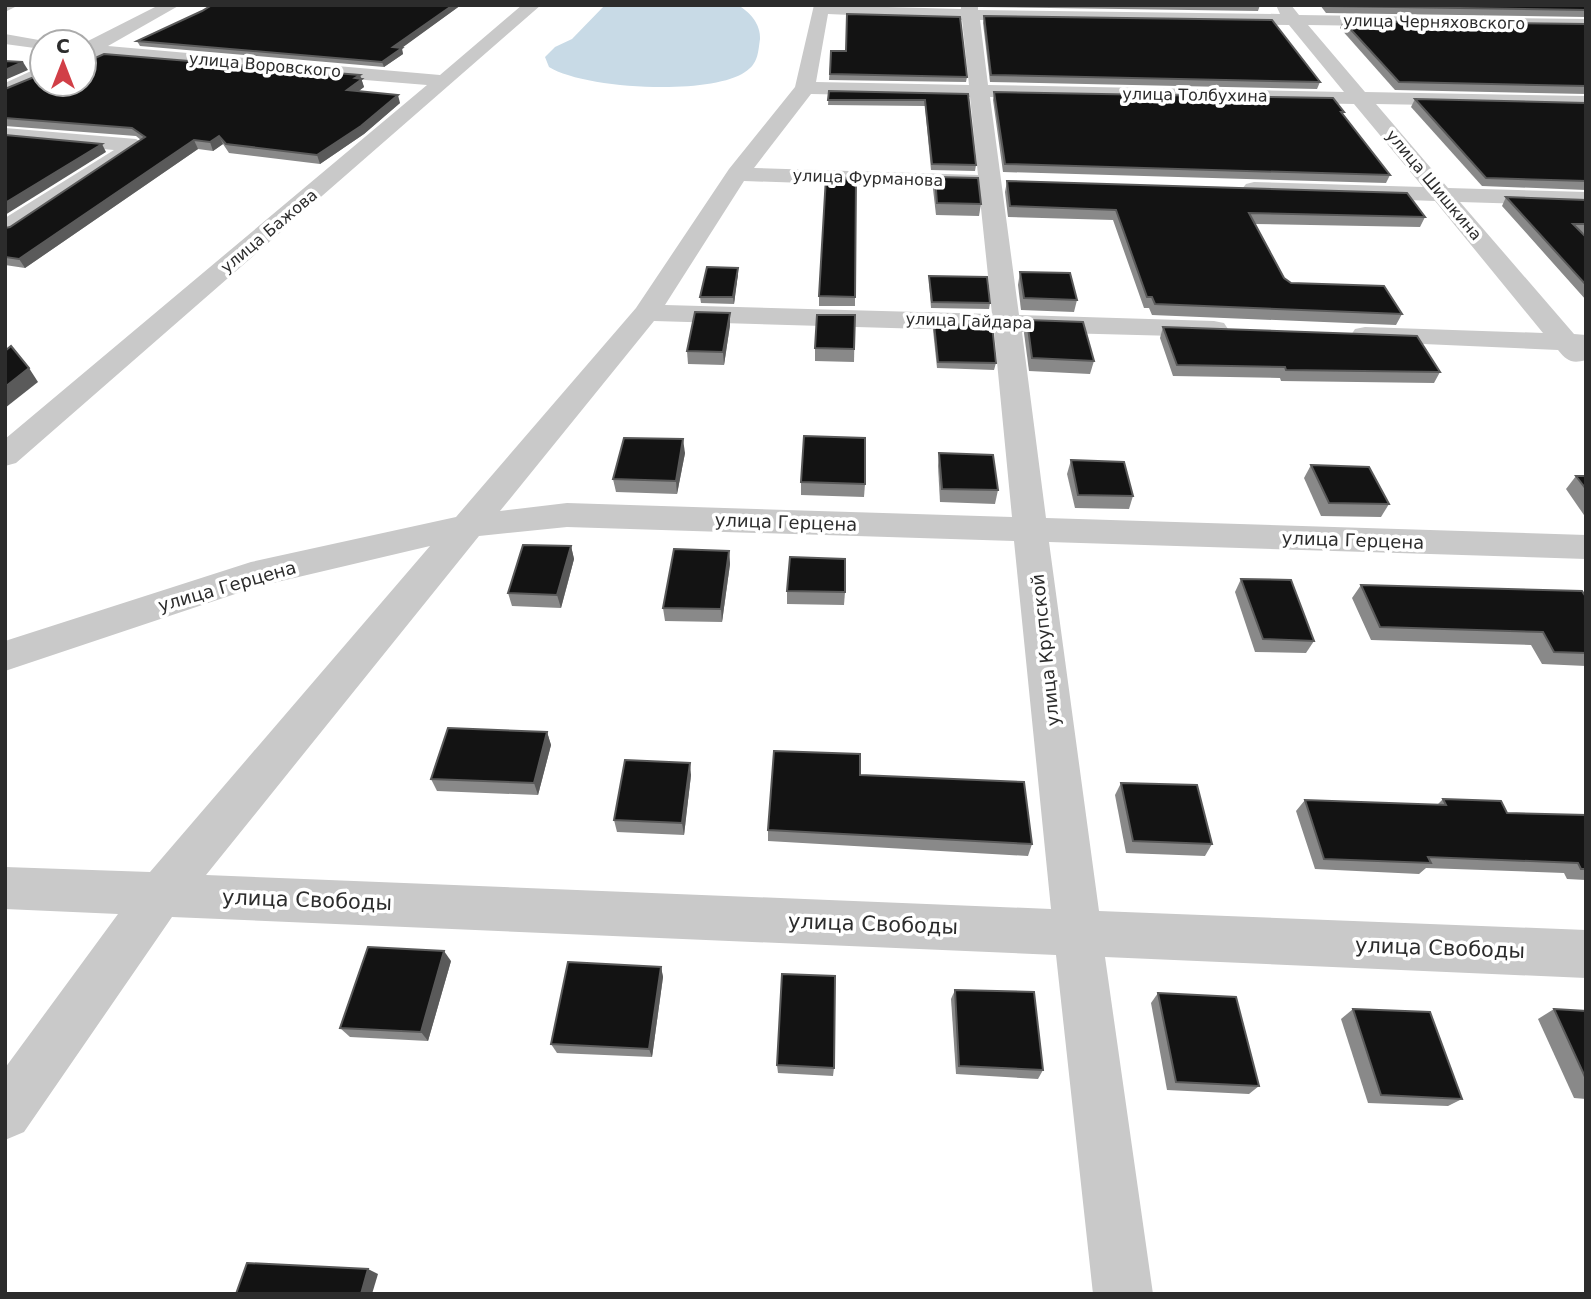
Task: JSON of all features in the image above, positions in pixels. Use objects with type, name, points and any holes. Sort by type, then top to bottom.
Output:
[{"type":"street","points":[[5,7],[10,5]]},
{"type":"street","points":[[98,43],[172,5]]},
{"type":"street","name":"улица Бажова","points":[[5,456],[445,81],[526,6]]},
{"type":"street","name":"улица Черняховского","points":[[805,88],[820,9],[1288,13],[1586,24]]},
{"type":"street","name":"улица Крупской","points":[[970,10],[1032,530],[1076,933],[1123,1294]]},
{"type":"street","name":"улица Шишкина","points":[[1288,13],[1441,194],[1576,343],[1586,365]]},
{"type":"street","points":[[5,39],[28,42]]},
{"type":"street","name":"улица Воровского","points":[[98,51],[445,81]]},
{"type":"street","points":[[5,91],[28,79]]},
{"type":"street","points":[[5,1113],[160,894],[646,313],[737,174],[805,88]]},
{"type":"street","name":"улица Толбухина","points":[[805,88],[1586,102]]},
{"type":"street","points":[[5,134],[136,146],[5,229]]},
{"type":"street","name":"улица Фурманова","points":[[737,174],[1018,183]]},
{"type":"street","points":[[1236,188],[1586,199]]},
{"type":"street","name":"улица Гайдара","points":[[646,313],[1007,321],[1245,330]]},
{"type":"street","points":[[1343,334],[1576,343]]},
{"type":"street","name":"улица Герцена","points":[[5,656],[251,575],[468,526],[567,514],[1586,547]]},
{"type":"street","name":"улица Свободы","points":[[5,888],[1586,954]]},
{"type":"water","points":[[605,5],[737,5],[750,15],[759,29],[757,58],[749,69],[728,80],[677,87],[617,85],[566,75],[549,67],[545,57],[555,47],[572,39]]},
{"type":"building","points":[[212,5],[453,5],[393,47],[402,48],[382,62],[137,41]]},
{"type":"building","points":[[1586,5],[1586,10],[1329,6]]},
{"type":"building","points":[[847,14],[960,17],[967,77],[830,74],[831,51],[846,51]]},
{"type":"building","points":[[984,16],[1272,20],[1320,82],[991,75]]},
{"type":"building","points":[[1343,21],[1586,24],[1586,86],[1399,82]]},
{"type":"building","points":[[104,54],[360,75],[355,78],[362,79],[347,90],[398,95],[361,126],[317,155],[226,144],[219,136],[210,142],[194,140],[19,259],[5,257],[5,228],[145,137],[132,128],[5,118],[5,89],[28,80],[28,98],[98,98],[98,57]]},
{"type":"building","points":[[5,61],[23,62],[5,70]]},
{"type":"building","points":[[829,91],[968,94],[976,165],[932,164],[925,100],[828,100]]},
{"type":"building","points":[[994,92],[1333,98],[1390,175],[1005,164]]},
{"type":"building","points":[[1415,99],[1586,103],[1586,181],[1486,178]]},
{"type":"building","points":[[5,135],[102,144],[5,203]]},
{"type":"building","points":[[826,177],[856,178],[855,297],[819,296]]},
{"type":"building","points":[[935,177],[978,178],[981,204],[937,203]]},
{"type":"building","points":[[1007,181],[1407,193],[1425,217],[1249,213],[1284,278],[1291,283],[1384,286],[1402,314],[1155,304],[1152,297],[1147,297],[1116,210],[1010,206]]},
{"type":"building","points":[[1506,197],[1586,200],[1586,224],[1573,224],[1586,237],[1586,285]]},
{"type":"building","points":[[707,267],[738,268],[733,297],[700,297]]},
{"type":"building","points":[[1020,272],[1070,273],[1077,300],[1024,298]]},
{"type":"building","points":[[929,276],[987,277],[990,303],[932,302]]},
{"type":"building","points":[[695,312],[730,313],[723,352],[687,351]]},
{"type":"building","points":[[817,315],[855,315],[854,349],[815,348]]},
{"type":"building","points":[[1027,320],[1083,322],[1094,361],[1032,358]]},
{"type":"building","points":[[934,324],[992,325],[996,363],[938,362]]},
{"type":"building","points":[[1163,327],[1417,336],[1440,372],[1177,365]]},
{"type":"building","points":[[11,346],[29,368],[5,387],[5,351]]},
{"type":"building","points":[[804,436],[865,438],[865,484],[801,482]]},
{"type":"building","points":[[624,438],[683,439],[676,481],[613,479]]},
{"type":"building","points":[[939,453],[993,455],[998,490],[942,489]]},
{"type":"building","points":[[1071,460],[1124,462],[1133,496],[1078,495]]},
{"type":"building","points":[[1311,465],[1369,467],[1389,504],[1329,503]]},
{"type":"building","points":[[1576,476],[1586,476],[1586,489]]},
{"type":"building","points":[[523,545],[571,546],[557,595],[508,593]]},
{"type":"building","points":[[674,549],[729,551],[721,609],[663,608]]},
{"type":"building","points":[[790,557],[845,559],[845,592],[787,591]]},
{"type":"building","points":[[1241,579],[1291,580],[1314,641],[1263,639]]},
{"type":"building","points":[[1361,585],[1582,591],[1586,597],[1586,653],[1554,652],[1543,632],[1380,627]]},
{"type":"building","points":[[448,728],[547,732],[534,783],[431,779]]},
{"type":"building","points":[[774,751],[860,754],[860,775],[1024,782],[1032,844],[768,830]]},
{"type":"building","points":[[625,760],[690,763],[682,823],[614,820]]},
{"type":"building","points":[[1121,783],[1197,785],[1212,844],[1133,841]]},
{"type":"building","points":[[1443,799],[1501,801],[1507,813],[1586,815],[1586,869],[1581,869],[1578,863],[1428,857],[1431,863],[1324,859],[1305,800],[1446,805]]},
{"type":"building","points":[[368,947],[444,951],[421,1032],[340,1028]]},
{"type":"building","points":[[568,962],[661,967],[649,1049],[551,1044]]},
{"type":"building","points":[[782,974],[835,976],[834,1068],[777,1065]]},
{"type":"building","points":[[955,990],[1034,992],[1043,1070],[959,1066]]},
{"type":"building","points":[[1158,993],[1236,997],[1259,1086],[1176,1082]]},
{"type":"building","points":[[1353,1009],[1430,1012],[1462,1099],[1381,1095]]},
{"type":"building","points":[[1554,1009],[1586,1011],[1586,1079]]},
{"type":"building","points":[[247,1263],[368,1269],[361,1294],[236,1294]]}]
